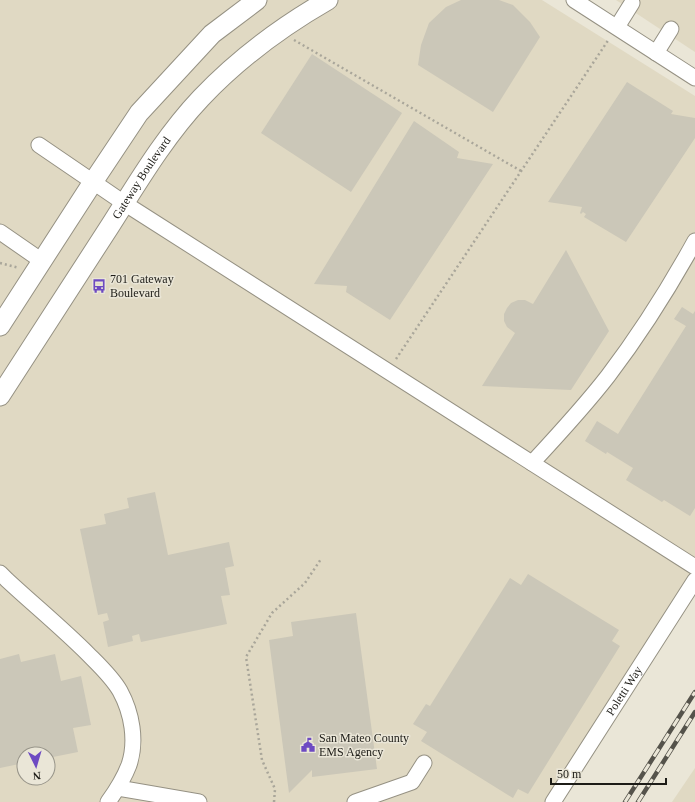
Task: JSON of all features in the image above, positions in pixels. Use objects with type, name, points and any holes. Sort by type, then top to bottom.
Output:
[{"type":"main road","points":[[0,326],[92,182],[139,113],[212,34],[257,0]]},
{"type":"main road","name":"Gateway Boulevard","points":[[0,396],[124,203],[170,136],[201,98],[237,63],[279,31],[328,0]]},
{"type":"street","points":[[574,0],[695,78]]},
{"type":"street","points":[[617,27],[632,3]]},
{"type":"street","points":[[656,53],[671,29]]},
{"type":"street","points":[[39,145],[124,203],[695,567]]},
{"type":"street","points":[[0,232],[42,261]]},
{"type":"street","points":[[532,464],[607,377],[636,338],[662,298],[695,241]]},
{"type":"street","points":[[2,580],[75,640],[103,669],[120,690],[130,714],[133,739],[129,764],[118,788],[108,802]]},
{"type":"street","name":"Poletti Way","points":[[553,802],[695,580]]},
{"type":"street","points":[[355,802],[418,786],[424,763]]},
{"type":"street","points":[[118,788],[199,802]]},
{"type":"path","points":[[388,371],[617,27]]},
{"type":"path","points":[[279,31],[520,171]]},
{"type":"path","points":[[0,263],[23,269]]},
{"type":"path","points":[[274,802],[275,789],[262,760],[246,657],[272,613],[305,583],[321,559]]},
{"type":"shaded area","points":[[0,0],[542,0],[695,96],[695,591],[556,802],[0,802]]},
{"type":"shaded area","points":[[616,0],[695,0],[695,52]]},
{"type":"shaded area","points":[[695,768],[695,802],[672,802]]},
{"type":"building","points":[[461,0],[499,0],[513,5],[530,22],[540,37],[493,112],[418,65],[421,45],[429,23],[446,7]]},
{"type":"building","points":[[312,54],[402,113],[351,192],[261,133]]},
{"type":"building","points":[[627,82],[673,111],[671,114],[695,118],[695,138],[626,242],[584,217],[586,214],[583,212],[581,214],[580,213],[582,207],[548,202]]},
{"type":"building","points":[[414,121],[459,152],[457,158],[493,164],[390,320],[346,292],[347,286],[314,284]]},
{"type":"building","points":[[566,250],[609,331],[571,390],[482,386],[515,333],[507,327],[504,321],[504,314],[507,308],[511,303],[518,300],[525,300],[533,304]]},
{"type":"building","points":[[682,307],[693,314],[695,311],[695,508],[690,516],[664,500],[662,502],[626,480],[633,468],[585,441],[597,421],[618,434],[686,326],[674,319]]},
{"type":"building","points":[[155,492],[168,555],[229,542],[234,566],[225,568],[230,595],[221,596],[227,624],[141,642],[139,634],[132,636],[133,641],[108,647],[103,622],[109,620],[107,613],[98,615],[80,529],[106,524],[104,514],[129,508],[127,498]]},
{"type":"building","points":[[528,574],[619,630],[612,641],[620,646],[528,794],[518,789],[513,798],[421,741],[427,732],[413,724],[426,704],[430,706],[510,578],[521,585]]},
{"type":"building","points":[[356,613],[377,769],[312,777],[312,770],[289,793],[269,640],[293,636],[291,622]]},
{"type":"building","points":[[19,654],[21,662],[55,654],[61,681],[81,676],[91,725],[73,728],[78,752],[56,756],[56,746],[16,746],[16,765],[0,768],[0,659]]},
{"type":"railway","points":[[625,802],[695,692]]},
{"type":"railway","points":[[638,802],[695,712]]},
{"type":"place","name":"701 Gateway Boulevard","points":[[99,286]]},
{"type":"place","name":"San Mateo County EMS Agency","points":[[308,745]]}]
